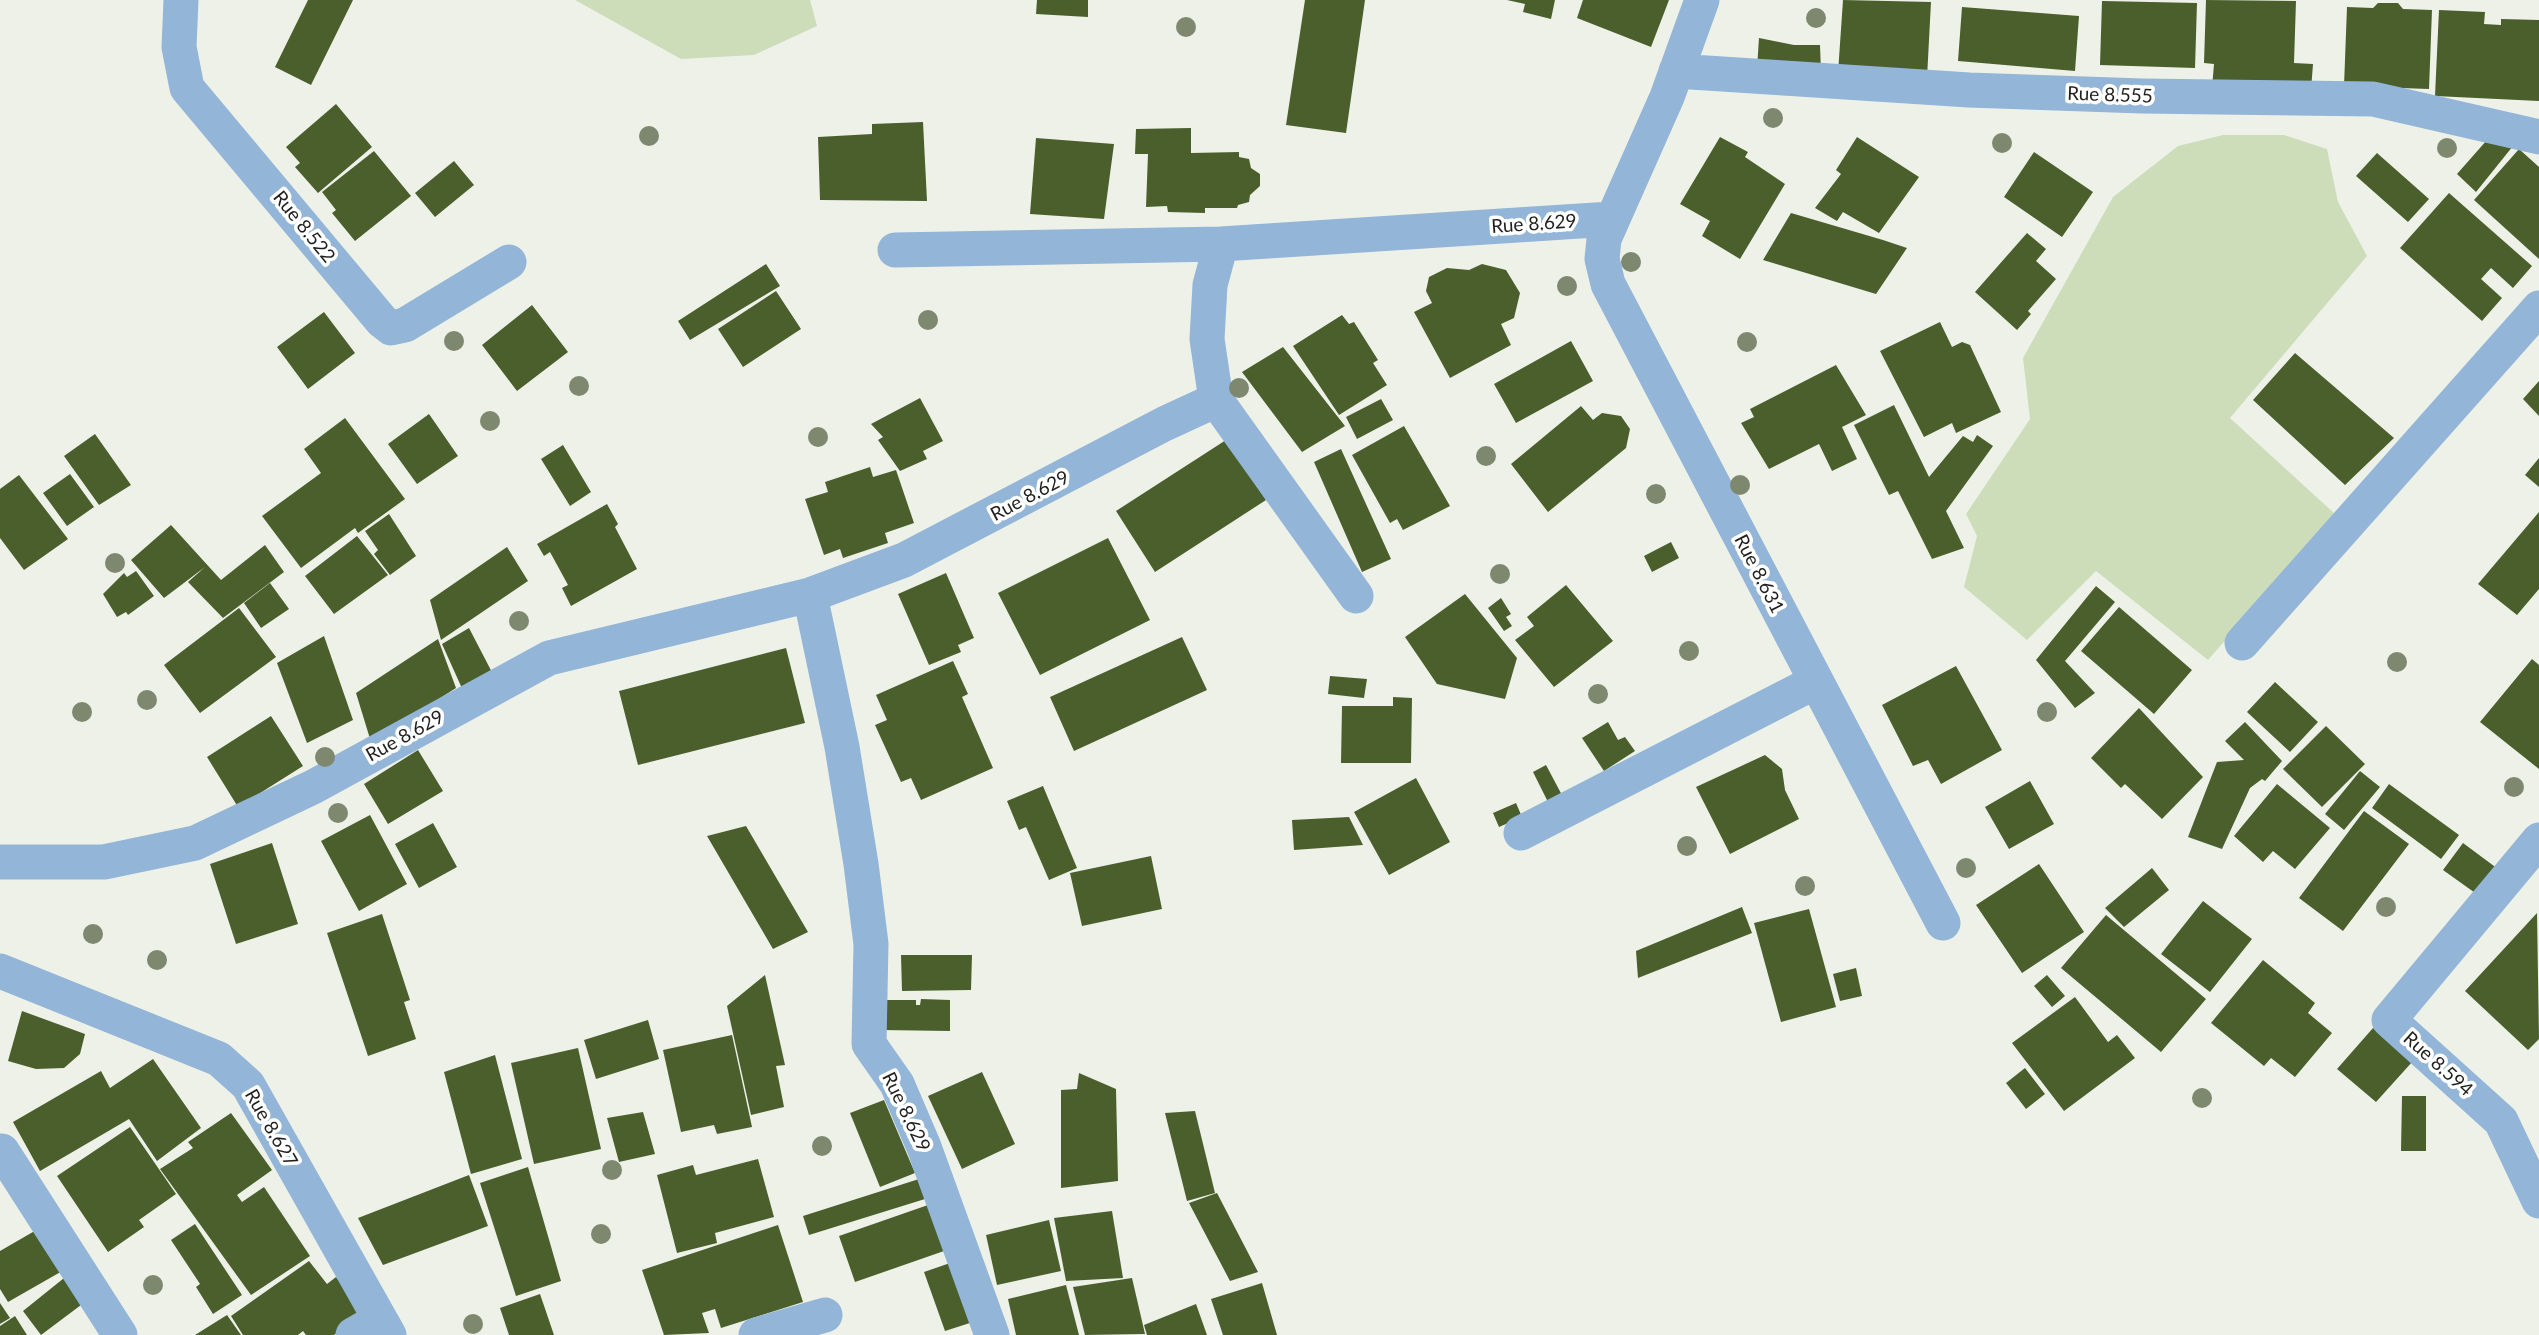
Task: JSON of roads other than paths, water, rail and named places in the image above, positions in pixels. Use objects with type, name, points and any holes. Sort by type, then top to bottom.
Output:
[{"type":"street","name":"Rue 8.522","points":[[181,0],[179,47],[187,88],[382,321],[391,328],[405,326],[509,262]]},
{"type":"street","points":[[1611,219],[1676,71],[1702,0]]},
{"type":"street","name":"Rue 8.555","points":[[1676,71],[1969,90],[2142,96],[2373,99],[2539,137]]},
{"type":"street","name":"Rue 8.629","points":[[895,250],[1221,244],[1611,219]]},
{"type":"street","name":"Rue 8.631","points":[[1611,219],[1604,239],[1602,259],[1608,284],[1943,923]]},
{"type":"street","points":[[1221,244],[1210,285],[1207,339],[1216,400],[1356,596]]},
{"type":"street","points":[[2242,643],[2539,308]]},
{"type":"street","name":"Rue 8.629","points":[[0,862],[104,862],[195,843],[313,787],[548,658],[810,595],[904,560],[1216,400]]},
{"type":"street","name":"Rue 8.629","points":[[810,595],[842,747],[872,944],[869,1044],[897,1084],[924,1147],[992,1335]]},
{"type":"street","points":[[1521,833],[1815,682]]},
{"type":"street","name":"Rue 8.594","points":[[2539,840],[2389,1020],[2501,1121],[2539,1201]]},
{"type":"street","name":"Rue 8.627","points":[[0,971],[219,1059],[248,1085],[374,1330]]},
{"type":"street","points":[[2,1151],[120,1335]]},
{"type":"street","points":[[757,1335],[825,1315]]}]
